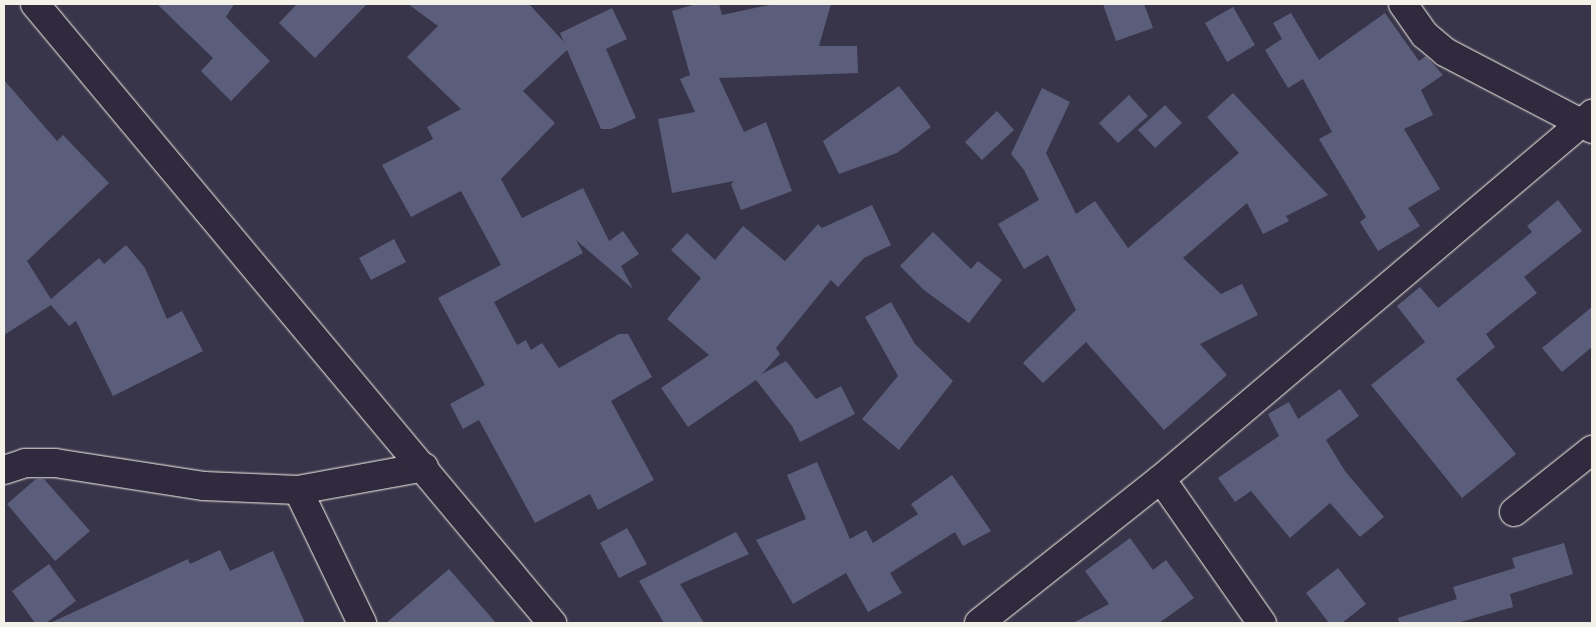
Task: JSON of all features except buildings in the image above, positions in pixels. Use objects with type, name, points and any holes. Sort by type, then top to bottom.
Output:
[{"type":"street","points":[[34,4],[424,467],[552,623]]},
{"type":"street","points":[[979,623],[1161,480],[1589,122],[1445,52],[1425,35],[1403,4]]},
{"type":"street","points":[[1514,512],[1592,450]]},
{"type":"street","points":[[4,470],[24,463],[55,463],[204,486],[298,490],[424,467]]},
{"type":"street","points":[[1161,480],[1262,623]]},
{"type":"street","points":[[298,490],[362,623]]}]
